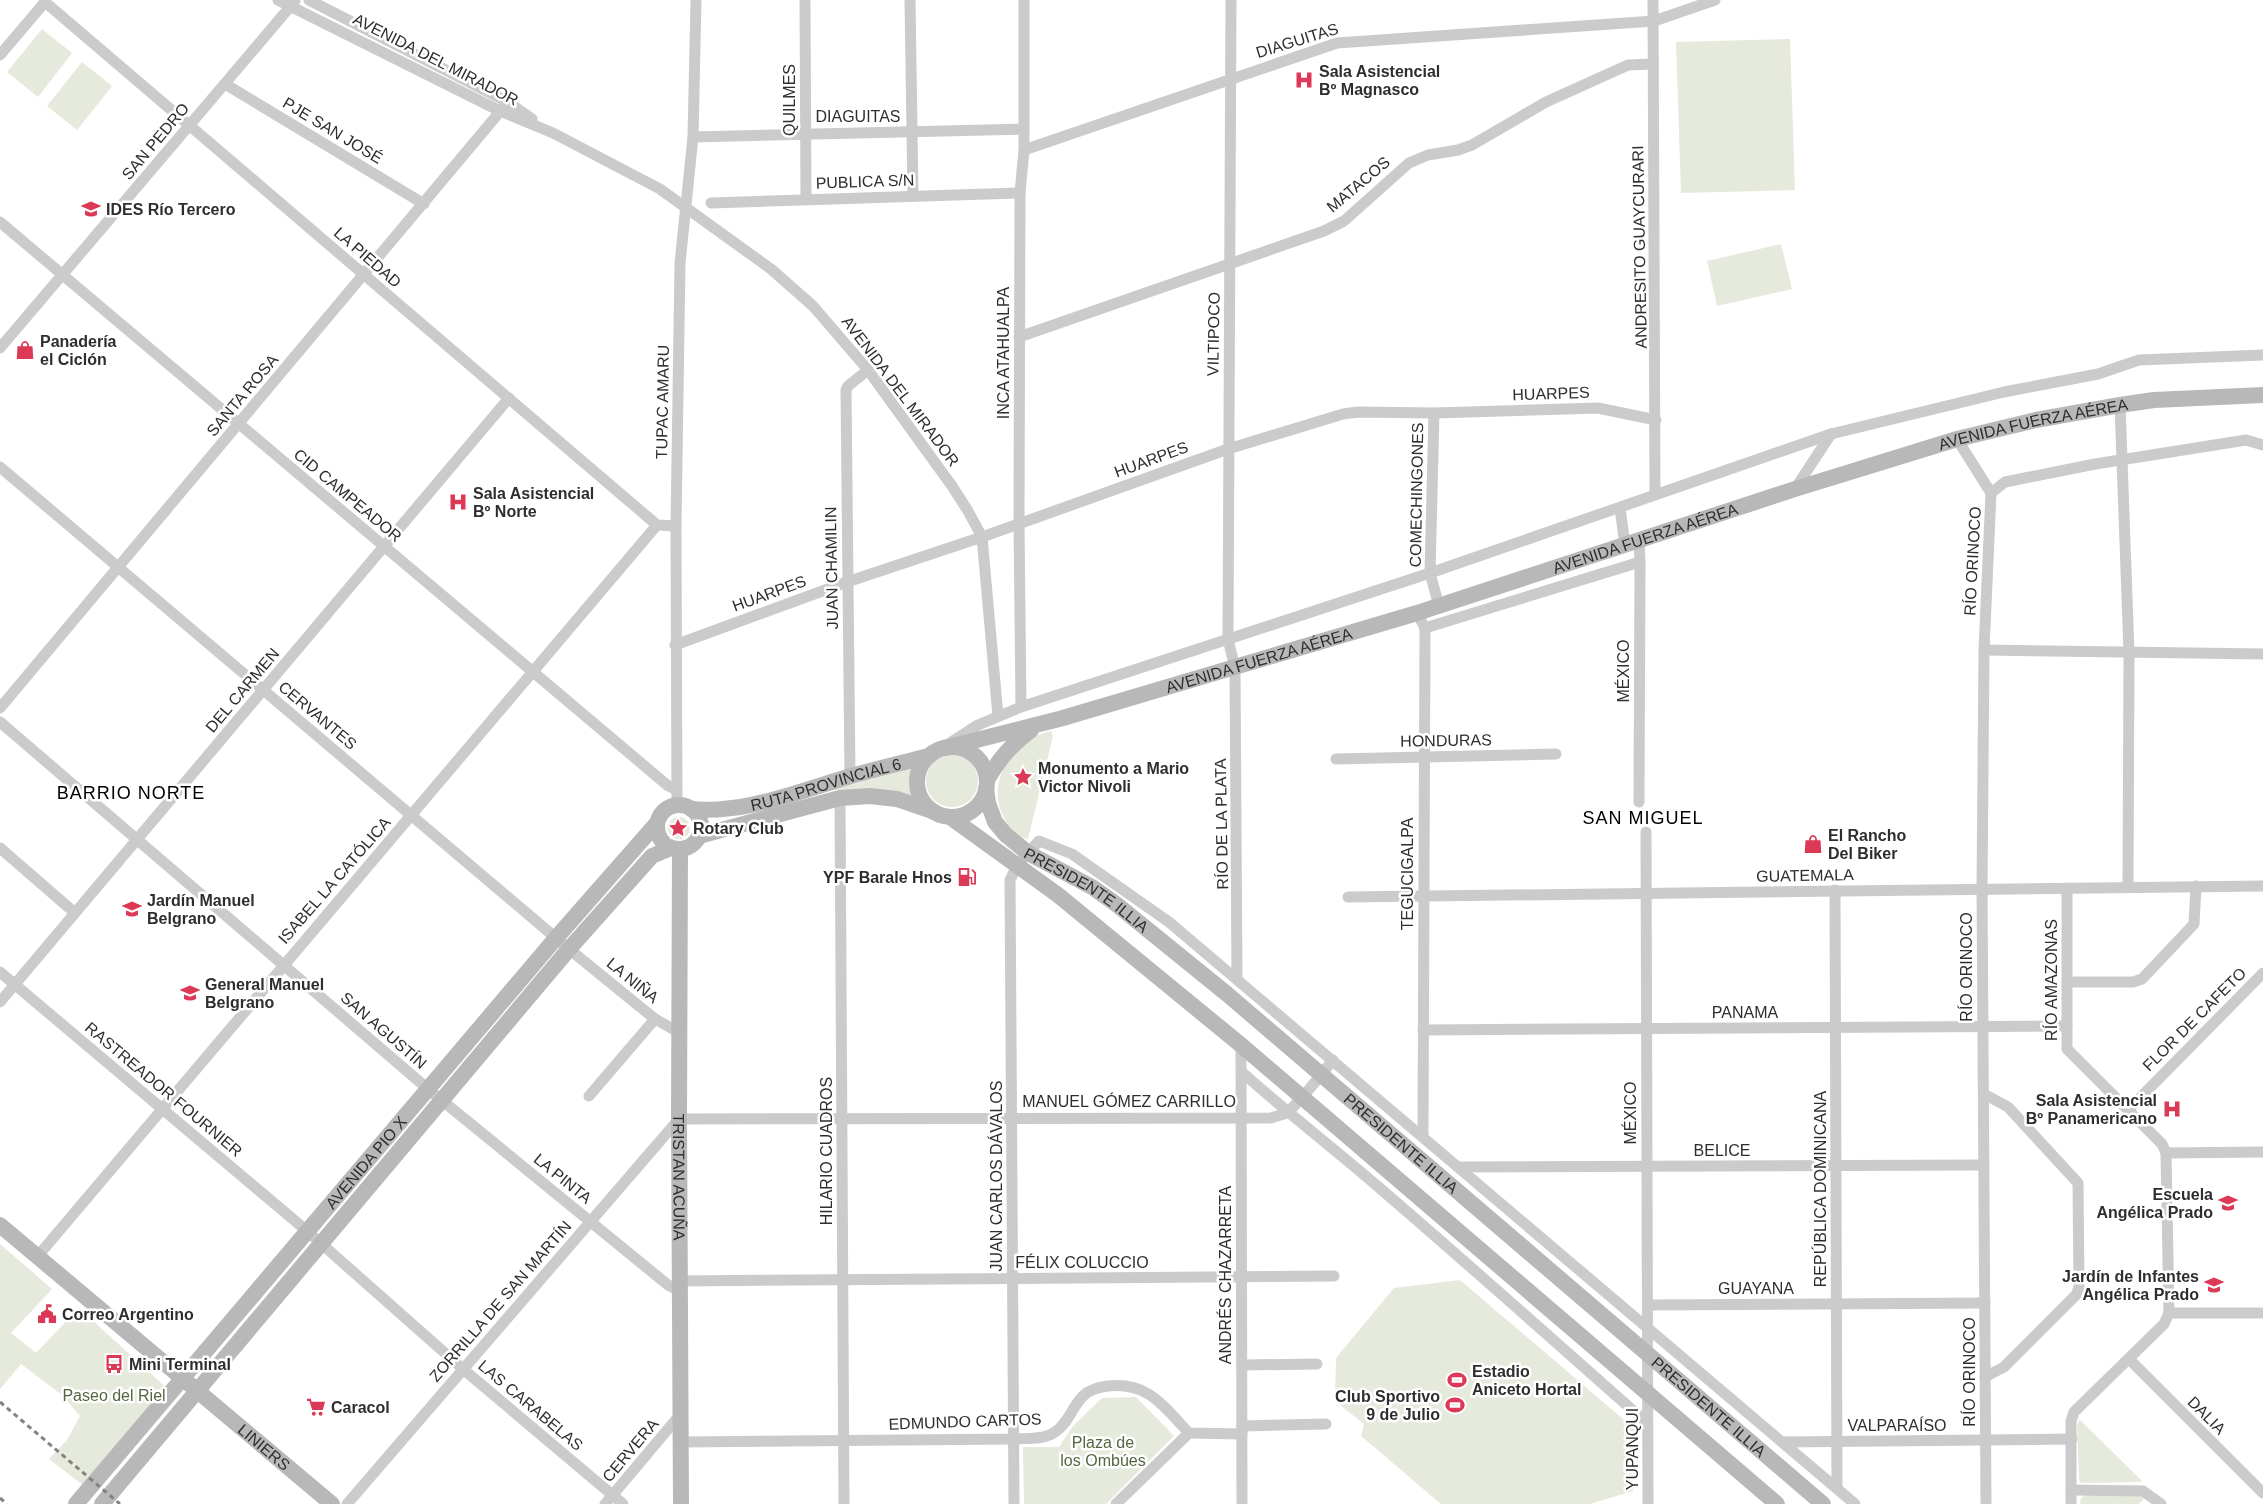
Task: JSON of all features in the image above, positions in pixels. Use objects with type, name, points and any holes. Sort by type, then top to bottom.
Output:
[{"type":"main road","name":"AVENIDA FUERZA AÉREA","points":[[938,751],[1036,726],[1235,668],[1421,620],[1439,606],[1795,489],[1957,439],[2036,420],[2154,400],[2263,395]]},
{"type":"main road","points":[[986,784],[982,766],[973,754],[965,750],[938,751],[918,773],[917,784],[919,794],[932,810],[950,816],[969,812],[977,806],[998,761],[1010,745],[1036,726]]},
{"type":"main road","name":"RUTA PROVINCIAL 6","points":[[682,801],[710,811],[726,809],[780,798],[938,751]]},
{"type":"main road","name":"PRESIDENTE ILLIA","points":[[986,784],[988,803],[995,822],[1023,859],[1058,895],[1241,1046],[1777,1504]]},
{"type":"main road","name":"RUTA PROVINCIAL 6","points":[[699,836],[840,798],[870,796],[897,799],[932,810]]},
{"type":"main road","points":[[682,801],[700,821],[699,836],[691,845],[676,848],[661,841],[658,835],[657,823],[664,810],[682,801]]},
{"type":"main road","name":"PRESIDENTE ILLIA","points":[[950,816],[1023,859],[1092,887],[1116,904],[1227,994],[1823,1504]]},
{"type":"main road","name":"AVENIDA PIO X","points":[[76,1504],[556,938],[657,823]]},
{"type":"main road","name":"AVENIDA PIO X","points":[[102,1504],[569,949],[652,856],[660,851],[676,848]]},
{"type":"main road","name":"TRISTAN ACUÑA","points":[[676,848],[680,1032],[678,1120],[681,1504]]},
{"type":"main road","name":"LINIERS","points":[[0,1225],[196,1392],[332,1504]]},
{"type":"street","name":"AVENIDA DEL MIRADOR","points":[[278,0],[294,3],[504,107]]},
{"type":"street","name":"AVENIDA DEL MIRADOR","points":[[309,0],[552,133],[660,189],[795,288],[814,306],[868,370],[952,486],[982,537],[998,716]]},
{"type":"street","name":"TUPAC AMARU","points":[[682,801],[675,645],[680,263],[693,137],[696,0]]},
{"type":"street","name":"QUILMES","points":[[805,0],[806,199]]},
{"type":"street","points":[[910,0],[912,196]]},
{"type":"street","name":"INCA ATAHUALPA","points":[[1021,707],[1019,337],[1020,193],[1024,150],[1024,0]]},
{"type":"street","name":"VILTIPOCO","points":[[1231,0],[1228,639],[1235,668]]},
{"type":"street","name":"ANDRESITO GUAYCURARI","points":[[1653,0],[1655,494]]},
{"type":"street","name":"DIAGUITAS","points":[[1024,150],[1336,43],[1654,21],[1715,0]]},
{"type":"street","points":[[0,55],[46,1]]},
{"type":"street","name":"LA PIEDAD","points":[[46,1],[657,525]]},
{"type":"street","name":"SAN PEDRO","points":[[0,348],[294,3]]},
{"type":"street","name":"MATACOS","points":[[1019,337],[1230,262],[1324,231],[1344,221],[1409,163],[1428,155],[1458,150],[1472,144],[1546,102],[1628,65],[1653,64]]},
{"type":"street","name":"PJE SAN JOSÉ","points":[[225,84],[424,204]]},
{"type":"street","name":"SANTA ROSA","points":[[0,708],[504,107]]},
{"type":"street","name":"DIAGUITAS","points":[[693,137],[1024,129]]},
{"type":"street","name":"PUBLICA S/N","points":[[711,203],[1020,193]]},
{"type":"street","name":"CID CAMPEADOR","points":[[0,222],[667,785],[682,801]]},
{"type":"street","points":[[938,751],[978,725],[1021,707],[1430,573],[1831,434],[2004,392],[2098,374],[2139,360],[2263,355]]},
{"type":"street","name":"JUAN CHAMILIN","points":[[850,777],[846,390],[848,386],[868,370]]},
{"type":"street","name":"DEL CARMEN","points":[[0,1002],[509,398]]},
{"type":"street","points":[[2120,405],[2124,461],[2128,652],[2128,887]]},
{"type":"street","name":"HUARPES","points":[[675,645],[847,582],[982,537],[1228,449],[1343,414],[1358,412],[1434,413],[1598,408],[1656,420]]},
{"type":"street","name":"COMECHINGONES","points":[[1434,413],[1430,573],[1439,606]]},
{"type":"street","points":[[1795,489],[1831,434]]},
{"type":"street","name":"RÍO ORINOCO","points":[[1957,439],[1991,493],[1984,650],[1982,888],[1986,1504]]},
{"type":"street","points":[[1991,493],[2005,482],[2095,464],[2124,461],[2246,440],[2263,445]]},
{"type":"street","name":"CERVANTES","points":[[0,467],[569,949]]},
{"type":"street","name":"MÉXICO","points":[[1620,508],[1640,562],[1639,802]]},
{"type":"street","points":[[657,525],[676,526]]},
{"type":"street","name":"ISABEL LA CATÓLICA","points":[[37,1257],[657,525]]},
{"type":"street","points":[[1421,620],[1640,562]]},
{"type":"street","name":"TEGUCIGALPA","points":[[1421,620],[1424,756],[1423,1136]]},
{"type":"street","points":[[1984,650],[2263,654]]},
{"type":"street","name":"RÍO DE LA PLATA","points":[[1235,668],[1237,980]]},
{"type":"street","name":"SAN AGUSTÍN","points":[[0,722],[428,1089]]},
{"type":"street","name":"HONDURAS","points":[[1336,759],[1556,754]]},
{"type":"street","name":"HILARIO CUADROS","points":[[840,798],[844,1504]]},
{"type":"street","name":"MÉXICO","points":[[1646,832],[1648,1394]]},
{"type":"street","points":[[1023,859],[1040,841],[1072,854],[1169,922],[1856,1504]]},
{"type":"street","points":[[0,848],[75,913]]},
{"type":"street","name":"JUAN CARLOS DÁVALOS","points":[[1014,1504],[1010,880],[1023,859]]},
{"type":"street","points":[[2067,982],[2133,982],[2142,979],[2194,924],[2196,886]]},
{"type":"street","name":"GUATEMALA","points":[[1348,897],[1646,895],[1835,890],[2263,886]]},
{"type":"street","name":"RÍO AMAZONAS","points":[[2067,888],[2067,1049],[2162,1144],[2166,1153]]},
{"type":"street","name":"REPÚBLICA DOMINICANA","points":[[1835,890],[1837,1488]]},
{"type":"street","name":"LA NIÑA","points":[[569,949],[655,1019],[680,1032]]},
{"type":"street","name":"RASTREADOR FOURNIER","points":[[0,972],[307,1231]]},
{"type":"street","name":"FLOR DE CAFETO","points":[[2128,1110],[2263,973]]},
{"type":"street","points":[[589,1096],[655,1019]]},
{"type":"street","name":"PANAMA","points":[[1423,1030],[2067,1026]]},
{"type":"street","name":"ANDRÉS CHAZARRETA","points":[[1241,1046],[1242,1504]]},
{"type":"street","points":[[1286,1113],[1302,1098],[1333,1060]]},
{"type":"street","points":[[1242,1072],[1286,1113],[1352,1164],[1474,1269],[1648,1423]]},
{"type":"street","name":"LA PINTA","points":[[428,1089],[668,1285],[679,1286]]},
{"type":"street","points":[[1984,1094],[2008,1107],[2078,1183],[2079,1278],[2079,1288],[2076,1295],[2004,1367],[1985,1377]]},
{"type":"street","name":"MANUEL GÓMEZ CARRILLO","points":[[678,1120],[1271,1118],[1286,1113]]},
{"type":"street","name":"ZORRILLA DE SAN MARTÍN","points":[[347,1504],[678,1120]]},
{"type":"street","points":[[2071,1504],[2072,1421],[2074,1412],[2164,1324],[2168,1313],[2166,1153],[2263,1152]]},
{"type":"street","name":"BELICE","points":[[1460,1167],[1984,1165]]},
{"type":"street","name":"LAS CARABELAS","points":[[307,1231],[609,1500],[622,1504]]},
{"type":"street","points":[[1474,1269],[1486,1256]]},
{"type":"street","name":"FÉLIX COLUCCIO","points":[[679,1286],[843,1280],[1334,1276]]},
{"type":"street","name":"GUAYANA","points":[[1648,1305],[1985,1303]]},
{"type":"street","points":[[2168,1313],[2263,1314]]},
{"type":"street","name":"DALIA","points":[[2128,1358],[2263,1494]]},
{"type":"street","points":[[1242,1365],[1317,1364]]},
{"type":"street","name":"EDMUNDO CARTOS","points":[[680,1442],[1014,1439],[1046,1436],[1056,1432],[1084,1394],[1100,1387],[1121,1385],[1139,1388],[1151,1394],[1189,1433]]},
{"type":"street","name":"YUPANQUI","points":[[1648,1394],[1648,1504]]},
{"type":"street","name":"CERVERA","points":[[609,1500],[680,1416]]},
{"type":"street","points":[[1116,1504],[1189,1433],[1326,1424]]},
{"type":"street","name":"VALPARAÍSO","points":[[1783,1442],[2072,1439]]},
{"type":"street","points":[[2072,1490],[2143,1491],[2161,1504]]},
{"type":"green space","points":[[42,29],[72,53],[38,97],[7,72]]},
{"type":"green space","points":[[1790,39],[1795,190],[1681,193],[1676,42]]},
{"type":"green space","points":[[82,62],[112,86],[77,130],[47,106]]},
{"type":"green space","points":[[1781,244],[1792,289],[1717,306],[1707,261]]},
{"type":"green space","points":[[1051,731],[1053,736],[1028,839],[1019,835],[1011,828],[1000,809],[999,780],[1013,754],[1037,736]]},
{"type":"green space","points":[[947,755],[957,755],[971,762],[978,776],[978,786],[971,800],[957,807],[947,807],[937,803],[930,796],[926,786],[926,776],[930,766],[937,759]]},
{"type":"green space","points":[[911,768],[909,777],[911,797],[854,790],[833,790]]},
{"type":"green space","points":[[679,817],[687,820],[690,828],[687,836],[679,839],[671,836],[668,828],[671,820]]},
{"type":"green space","name":"Paseo del Riel","points":[[0,1244],[52,1289],[11,1333],[36,1353],[79,1308],[171,1392],[88,1489],[49,1459],[67,1440],[80,1416],[62,1395],[21,1364],[0,1389]]},
{"type":"green space","name":"Estadio Aniceto Hortal","points":[[1460,1280],[1636,1430],[1633,1491],[1590,1504],[1441,1504],[1361,1436],[1364,1424],[1335,1401],[1336,1358],[1394,1288]]},
{"type":"green space","name":"Plaza de los Ombúes","points":[[1136,1397],[1174,1436],[1106,1504],[1024,1504],[1023,1447],[1059,1447],[1073,1426],[1102,1398]]},
{"type":"green space","points":[[2079,1419],[2142,1481],[2081,1483],[2079,1479],[2077,1427]]},
{"type":"green space","points":[[2137,1494],[2144,1499],[2139,1504],[2080,1504],[2081,1498],[2086,1495]]},
{"type":"railway","points":[[0,1402],[120,1504]]},
{"type":"railway","points":[[0,1498],[7,1504]]},
{"type":"place","name":"Sala Asistencial Bº Magnasco","points":[[1304,80]]},
{"type":"place","name":"IDES Río Tercero","points":[[91,209]]},
{"type":"place","name":"Panadería el Ciclón","points":[[25,350]]},
{"type":"place","name":"Sala Asistencial Bº Norte","points":[[458,502]]},
{"type":"place","name":"Monumento a Mario Victor Nivoli","points":[[1023,777]]},
{"type":"place","name":"Rotary Club","points":[[678,828]]},
{"type":"place","name":"El Rancho Del Biker","points":[[1813,844]]},
{"type":"place","name":"YPF Barale Hnos","points":[[967,877]]},
{"type":"place","name":"Jardín Manuel Belgrano","points":[[132,909]]},
{"type":"place","name":"General Manuel Belgrano","points":[[190,993]]},
{"type":"place","name":"Sala Asistencial Bº Panamericano","points":[[2172,1109]]},
{"type":"place","name":"Escuela Angélica Prado","points":[[2228,1203]]},
{"type":"place","name":"Jardín de Infantes Angélica Prado","points":[[2214,1285]]},
{"type":"place","name":"Correo Argentino","points":[[47,1314]]},
{"type":"place","name":"Mini Terminal","points":[[114,1364]]},
{"type":"place","name":"Estadio Aniceto Hortal","points":[[1457,1380]]},
{"type":"place","name":"Club Sportivo 9 de Julio","points":[[1455,1405]]},
{"type":"place","name":"Caracol","points":[[316,1407]]},
{"type":"district","name":"BARRIO NORTE","points":[[131,793]]},
{"type":"district","name":"SAN MIGUEL","points":[[1643,818]]}]
